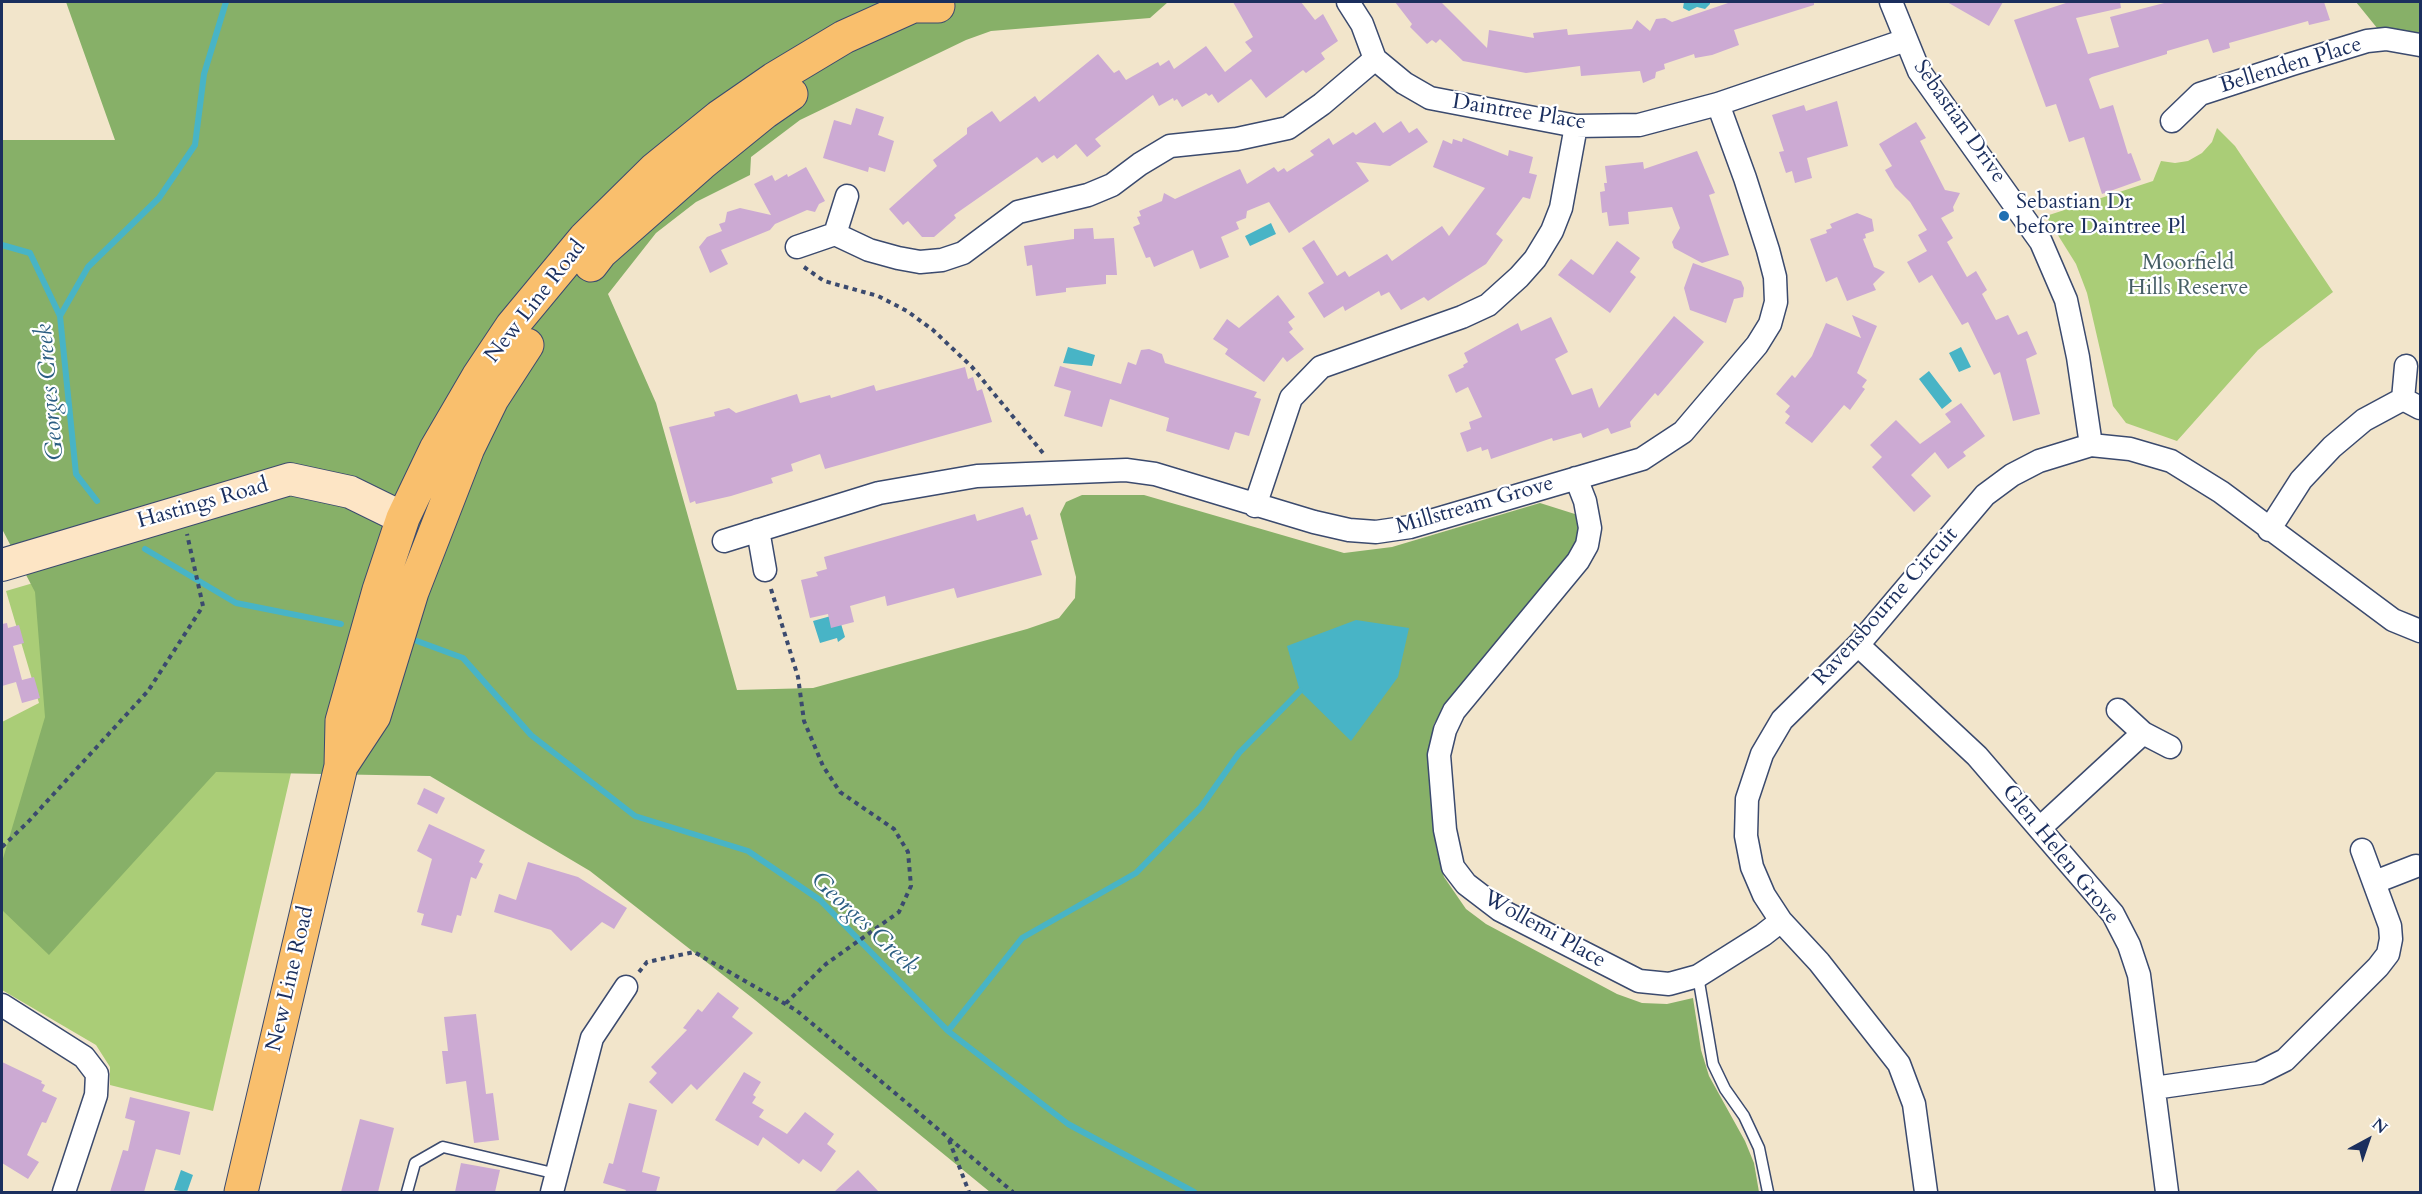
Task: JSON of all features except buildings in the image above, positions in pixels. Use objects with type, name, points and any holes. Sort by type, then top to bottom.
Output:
[{"type":"main road","name":"New Line Road","points":[[341,766],[374,716],[411,592],[468,448],[492,399],[520,352],[601,252],[765,112],[820,75],[920,21],[944,4]]},
{"type":"main road","name":"New Line Road","points":[[241,1192],[341,766],[342,721],[379,590],[403,518],[436,449],[478,377],[512,326],[585,238],[655,170],[719,117],[765,85],[844,37],[913,6],[944,4]]},
{"type":"main road","points":[[365,728],[362,713],[406,561],[407,539],[403,518],[426,508],[468,448]]},
{"type":"main road","name":"Hastings Road","points":[[2,565],[290,479],[350,492],[403,518]]},
{"type":"street","points":[[796,247],[836,234],[868,250],[897,258],[920,262],[942,260],[963,253],[1018,212],[1088,195],[1112,185],[1140,164],[1170,146],[1237,139],[1288,128],[1322,104],[1375,59],[1362,24],[1348,2]]},
{"type":"street","name":"Sebastian Drive","points":[[1891,2],[1919,71],[1946,111],[2000,181],[2041,242],[2066,300],[2078,357],[2091,445]]},
{"type":"street","name":"Bellenden Place","points":[[2172,121],[2200,94],[2292,63],[2367,41],[2386,39],[2421,45]]},
{"type":"street","name":"Daintree Place","points":[[1375,59],[1404,83],[1430,98],[1576,126],[1639,125],[1718,104],[1906,40]]},
{"type":"street","name":"Millstream Grove","points":[[724,541],[879,493],[977,476],[1126,470],[1155,474],[1254,506],[1349,530],[1376,532],[1410,527],[1642,459],[1683,432],[1757,345],[1770,324],[1776,302],[1775,278],[1745,178],[1718,104]]},
{"type":"street","points":[[1254,506],[1291,398],[1321,368],[1480,309],[1504,293],[1525,271],[1552,231],[1561,208],[1576,126]]},
{"type":"street","points":[[836,234],[847,196]]},
{"type":"street","points":[[2270,530],[2301,480],[2332,447],[2364,420],[2412,404],[2406,366]]},
{"type":"street","name":"Ravensbourne Circuit","points":[[1926,1192],[1914,1104],[1899,1064],[1819,962],[1780,921],[1764,895],[1752,867],[1746,836],[1747,799],[1762,754],[1782,720],[1858,645],[1985,495],[2012,475],[2039,461],[2091,445],[2130,448],[2171,461],[2221,492],[2392,620],[2421,631]]},
{"type":"street","name":"Wollemi Place","points":[[1575,478],[1586,501],[1590,528],[1587,545],[1578,561],[1454,711],[1445,730],[1438,755],[1445,830],[1453,867],[1466,884],[1500,910],[1639,981],[1669,984],[1698,976],[1763,935],[1780,921]]},
{"type":"street","points":[[758,530],[765,570]]},
{"type":"street","name":"Glen Helen Grove","points":[[1858,645],[1977,756],[2113,914],[2129,945],[2139,975],[2167,1192]]},
{"type":"street","points":[[2118,710],[2143,733],[2170,747]]},
{"type":"street","points":[[2040,828],[2143,733]]},
{"type":"street","points":[[2154,1088],[2259,1073],[2285,1060],[2300,1048],[2388,954],[2390,926],[2362,850]]},
{"type":"street","points":[[2375,882],[2416,866]]},
{"type":"street","points":[[555,1183],[592,1038],[626,987]]},
{"type":"street","points":[[2,1005],[84,1057],[97,1074],[96,1095],[64,1192]]},
{"type":"lane","points":[[1698,976],[1713,1064],[1725,1089],[1744,1116],[1759,1148],[1768,1192]]},
{"type":"lane","points":[[407,1192],[415,1163],[443,1147],[555,1183]]},
{"type":"path","points":[[796,247],[803,267],[824,281],[878,296],[907,311],[933,330],[972,367],[1059,471]]},
{"type":"path","points":[[2,847],[28,822],[148,691],[203,606],[182,510]]},
{"type":"path","points":[[765,570],[798,677],[804,722],[823,766],[840,792],[894,829],[908,852],[911,886],[899,912],[826,964],[785,1004]]},
{"type":"path","points":[[626,987],[647,962],[694,952],[796,1011],[1013,1192]]},
{"type":"path","points":[[949,1140],[969,1192]]},
{"type":"green space","points":[[66,2],[1168,2],[1150,18],[991,31],[966,40],[800,120],[751,157],[750,175],[696,202],[656,233],[608,294],[656,403],[737,690],[813,688],[1027,629],[1059,618],[1075,598],[1076,577],[1060,514],[1066,502],[1082,495],[1144,495],[1344,553],[1392,547],[1540,503],[1578,515],[1580,534],[1569,557],[1451,696],[1434,724],[1428,754],[1436,847],[1444,877],[1466,909],[1486,924],[1617,994],[1642,1003],[1667,1004],[1693,998],[1701,1050],[1709,1076],[1745,1141],[1754,1163],[1759,1192],[990,1192],[755,1000],[590,871],[430,776],[216,772],[49,955],[2,910],[2,862],[45,717],[35,592],[2,529],[2,140],[115,140]]},
{"type":"green space","points":[[2356,2],[2420,2],[2420,45],[2386,39]]},
{"type":"green space","name":"Moorfield Hills Reserve","points":[[2217,128],[2235,146],[2333,292],[2258,350],[2177,441],[2126,423],[2113,406],[2087,293],[2076,264],[2046,216],[2153,181],[2161,161],[2175,163],[2188,161],[2202,153],[2212,142]]},
{"type":"green space","points":[[149,549],[324,630],[213,1111],[110,1085],[110,1067],[96,1045],[2,990],[2,722],[39,703],[6,591]]},
{"type":"water","points":[[1684,2],[1710,2],[1710,4],[1705,9],[1697,7],[1689,11],[1683,8]]},
{"type":"water","points":[[1271,223],[1276,234],[1250,246],[1245,236]]},
{"type":"water","points":[[1068,347],[1095,355],[1092,366],[1063,363]]},
{"type":"water","points":[[1961,347],[1971,367],[1959,372],[1949,353]]},
{"type":"water","points":[[1929,371],[1952,401],[1942,409],[1919,379]]},
{"type":"water","points":[[838,614],[845,637],[838,642],[837,638],[820,643],[813,621]]},
{"type":"water","points":[[1356,620],[1409,628],[1398,677],[1351,741],[1300,691],[1287,646]]},
{"type":"water","points":[[181,1170],[193,1175],[187,1192],[174,1190]]},
{"type":"waterway","name":"Georges Creek","points":[[97,501],[76,474],[60,316],[88,267],[159,198],[195,145],[204,74],[226,2]]},
{"type":"waterway","points":[[2,245],[30,253],[60,316]]},
{"type":"waterway","name":"Georges Creek","points":[[145,549],[236,603],[341,624]]},
{"type":"waterway","name":"Georges Creek","points":[[417,641],[463,658],[531,735],[635,816],[748,851],[820,900],[948,1031],[1068,1124],[1194,1192]]},
{"type":"waterway","points":[[948,1031],[1022,938],[1136,873],[1201,807],[1239,753],[1300,691]]},
{"type":"place","name":"Sebastian Dr before Daintree Pl","points":[[2004,216]]}]
